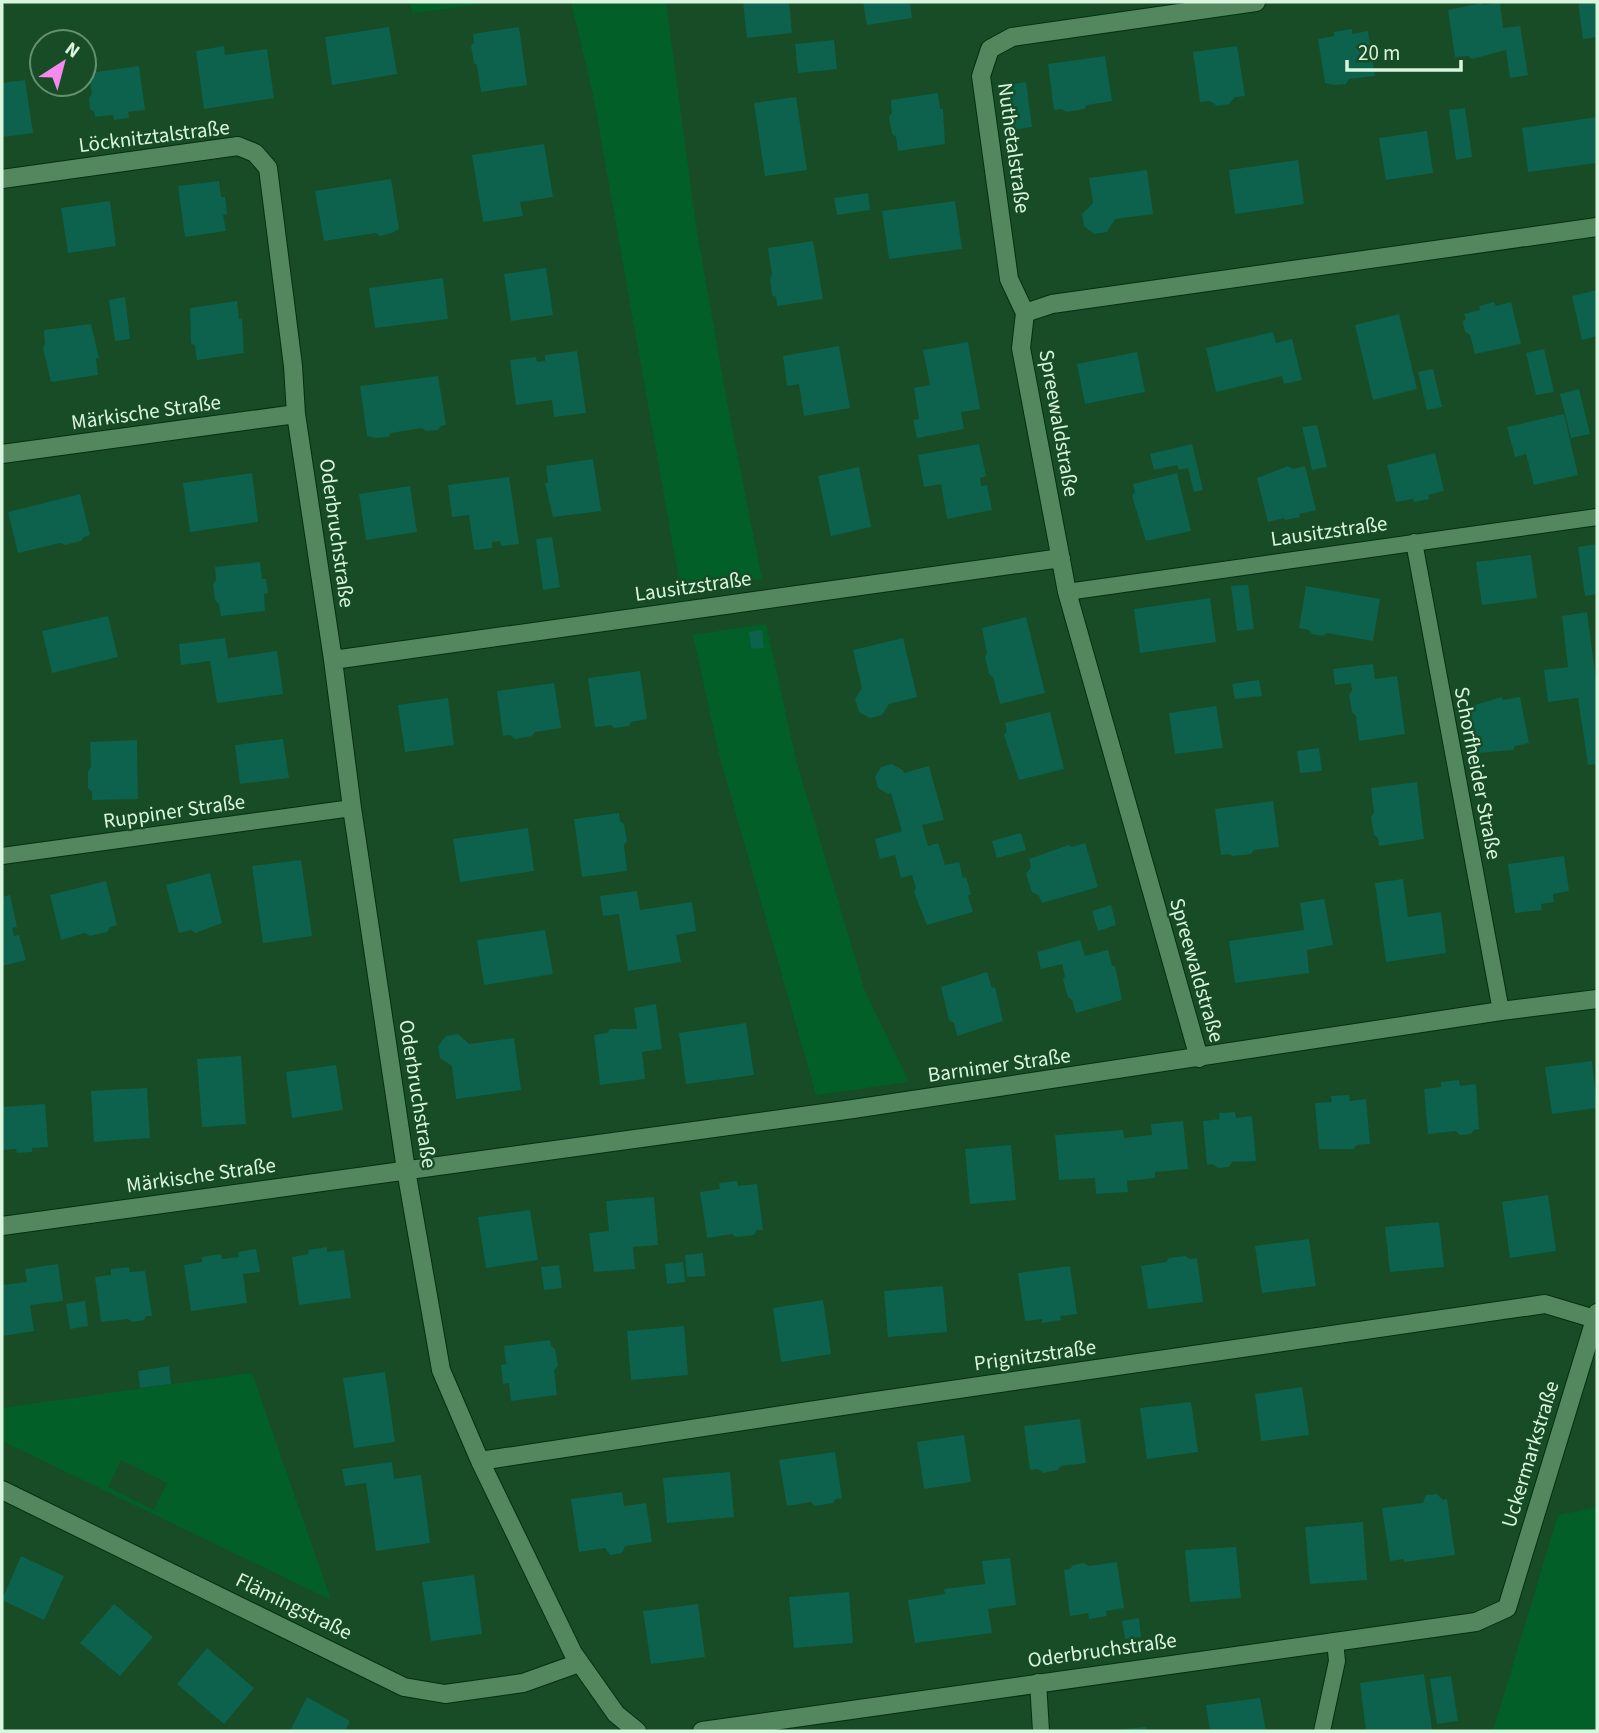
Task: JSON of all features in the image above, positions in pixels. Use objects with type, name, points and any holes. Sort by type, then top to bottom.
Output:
[{"type":"street","name":"Nuthetalstraße","points":[[1025,313],[1009,279],[981,76],[990,49],[1012,37],[1256,2]]},
{"type":"street","name":"Löcknitztalstraße","points":[[2,180],[238,146],[255,153],[268,168],[293,366],[296,414]]},
{"type":"street","points":[[1025,313],[1052,304],[1597,227]]},
{"type":"street","name":"Spreewaldstraße","points":[[1025,313],[1021,348],[1067,592],[1199,1058]]},
{"type":"street","name":"Märkische Straße","points":[[2,454],[296,414]]},
{"type":"street","name":"Oderbruchstraße","points":[[296,414],[406,1170],[442,1370],[480,1461],[579,1663],[616,1713],[637,1731]]},
{"type":"street","name":"Lausitzstraße","points":[[333,660],[1060,558]]},
{"type":"street","name":"Barnimer Straße","points":[[406,1170],[853,1110],[1501,1011],[1597,999]]},
{"type":"street","name":"Märkische Straße","points":[[2,1226],[406,1170]]},
{"type":"street","name":"Prignitzstraße","points":[[480,1461],[1545,1304],[1596,1316]]},
{"type":"street","name":"Uckermarkstraße","points":[[1507,1608],[1596,1316]]},
{"type":"street","name":"Flämingstraße","points":[[2,1490],[404,1687],[445,1694],[523,1683],[579,1663]]},
{"type":"street","name":"Oderbruchstraße","points":[[702,1731],[769,1727],[1038,1682],[1476,1622],[1507,1608]]},
{"type":"lane","name":"Lausitzstraße","points":[[1067,592],[1597,517]]},
{"type":"lane","name":"Schorfheider Straße","points":[[1414,542],[1501,1011]]},
{"type":"lane","name":"Ruppiner Straße","points":[[2,856],[352,808]]},
{"type":"lane","points":[[1322,1731],[1337,1661],[1335,1641]]},
{"type":"lane","points":[[1038,1682],[1041,1731]]},
{"type":"green space","points":[[410,2],[500,2],[412,13]]},
{"type":"green space","points":[[571,2],[666,2],[696,226],[762,579],[681,591],[593,94]]},
{"type":"green space","points":[[766,624],[796,760],[865,991],[909,1082],[816,1095],[719,754],[693,635]]},
{"type":"green space","points":[[252,1373],[331,1600],[2,1441],[2,1408]],"holes":[[[121,1460],[167,1483],[154,1510],[108,1487]]]},
{"type":"green space","points":[[1597,1507],[1597,1731],[1493,1731],[1558,1515]]},
{"type":"building","points":[[743,2],[789,2],[792,33],[747,38]]},
{"type":"building","points":[[863,2],[910,2],[912,18],[867,25]]},
{"type":"building","points":[[1578,2],[1597,2],[1597,37],[1583,39]]},
{"type":"building","points":[[1482,3],[1500,3],[1503,28],[1520,26],[1528,75],[1510,78],[1506,50],[1472,59],[1468,56],[1455,57],[1448,10]]},
{"type":"building","points":[[389,27],[397,74],[332,85],[325,37]]},
{"type":"building","points":[[519,27],[527,85],[481,92],[471,46],[474,43],[473,34]]},
{"type":"building","points":[[1352,29],[1352,34],[1368,31],[1375,76],[1349,79],[1346,84],[1325,83],[1318,39],[1334,36],[1334,32]]},
{"type":"building","points":[[834,40],[837,69],[798,73],[795,44]]},
{"type":"building","points":[[224,46],[225,55],[267,49],[274,98],[204,109],[196,51]]},
{"type":"building","points":[[1237,46],[1245,96],[1235,97],[1229,104],[1217,106],[1210,101],[1200,102],[1193,52]]},
{"type":"building","points":[[1105,56],[1112,101],[1066,112],[1062,109],[1054,110],[1048,64]]},
{"type":"building","points":[[139,66],[145,110],[128,112],[129,118],[114,120],[113,115],[95,117],[90,109],[89,98],[98,98],[98,72]]},
{"type":"building","points":[[25,80],[33,133],[2,137],[2,83]]},
{"type":"building","points":[[1026,82],[1032,127],[1005,131],[999,86]]},
{"type":"building","points":[[938,93],[940,109],[943,109],[945,144],[898,151],[889,117],[892,113],[891,100]]},
{"type":"building","points":[[796,97],[807,170],[765,176],[754,103]]},
{"type":"building","points":[[1465,108],[1472,157],[1456,160],[1449,110]]},
{"type":"building","points":[[1597,117],[1597,163],[1528,172],[1522,128]]},
{"type":"building","points":[[1427,131],[1433,173],[1386,180],[1379,138]]},
{"type":"building","points":[[544,144],[553,197],[520,202],[523,216],[483,222],[472,155]]},
{"type":"building","points":[[1298,160],[1304,204],[1235,214],[1229,170]]},
{"type":"building","points":[[1147,170],[1153,214],[1115,219],[1107,232],[1094,234],[1084,226],[1082,214],[1093,203],[1089,178]]},
{"type":"building","points":[[391,179],[399,229],[380,236],[376,233],[324,241],[315,191]]},
{"type":"building","points":[[219,181],[221,197],[225,197],[227,214],[223,215],[226,231],[185,237],[178,186]]},
{"type":"building","points":[[868,193],[870,210],[837,215],[834,198]]},
{"type":"building","points":[[110,201],[116,246],[68,253],[61,208]]},
{"type":"building","points":[[955,201],[962,249],[889,259],[882,211]]},
{"type":"building","points":[[813,241],[823,299],[777,306],[776,297],[772,295],[768,248]]},
{"type":"building","points":[[546,268],[553,315],[511,321],[504,274]]},
{"type":"building","points":[[443,278],[448,319],[375,328],[369,288]]},
{"type":"building","points":[[1597,290],[1597,336],[1582,340],[1572,296]]},
{"type":"building","points":[[125,297],[130,339],[115,341],[109,300]]},
{"type":"building","points":[[237,301],[239,319],[242,318],[244,353],[197,360],[195,346],[191,343],[190,308]]},
{"type":"building","points":[[1494,302],[1496,306],[1511,302],[1521,344],[1475,354],[1470,335],[1465,332],[1464,314],[1480,310],[1479,306]]},
{"type":"building","points":[[1399,314],[1417,389],[1373,400],[1355,325]]},
{"type":"building","points":[[91,324],[99,358],[96,358],[98,375],[51,382],[43,348],[44,330]]},
{"type":"building","points":[[1273,332],[1276,343],[1292,339],[1302,380],[1284,384],[1282,376],[1216,392],[1206,348]]},
{"type":"building","points":[[968,342],[980,409],[961,412],[964,429],[917,438],[913,420],[919,419],[914,388],[930,385],[923,350]]},
{"type":"building","points":[[839,346],[850,408],[804,416],[799,384],[787,386],[783,356]]},
{"type":"building","points":[[1544,349],[1554,392],[1536,395],[1526,353]]},
{"type":"building","points":[[577,351],[586,413],[554,417],[552,400],[516,405],[510,360],[536,357],[537,362],[545,361],[545,355]]},
{"type":"building","points":[[1137,352],[1145,392],[1085,404],[1077,364]]},
{"type":"building","points":[[1433,369],[1442,407],[1427,410],[1418,372]]},
{"type":"building","points":[[438,376],[446,425],[438,430],[426,431],[422,428],[391,433],[388,437],[367,436],[360,386]]},
{"type":"building","points":[[1579,389],[1590,434],[1571,438],[1560,394]]},
{"type":"building","points":[[1564,414],[1578,475],[1534,485],[1526,454],[1515,457],[1507,427]]},
{"type":"building","points":[[1317,425],[1327,467],[1312,470],[1302,427]]},
{"type":"building","points":[[979,444],[986,476],[980,478],[981,486],[987,485],[992,510],[947,519],[941,484],[924,487],[918,455]]},
{"type":"building","points":[[1192,444],[1203,490],[1194,492],[1188,468],[1179,470],[1177,465],[1154,470],[1150,454]]},
{"type":"building","points":[[1435,453],[1444,491],[1428,495],[1429,499],[1396,502],[1387,465]]},
{"type":"building","points":[[593,459],[601,511],[553,517],[545,483],[548,483],[546,466]]},
{"type":"building","points":[[1288,466],[1293,469],[1305,466],[1316,510],[1299,514],[1300,517],[1268,522],[1257,478]]},
{"type":"building","points":[[859,467],[871,527],[831,536],[818,476]]},
{"type":"building","points":[[252,473],[258,522],[190,532],[183,483]]},
{"type":"building","points":[[1177,473],[1191,531],[1146,541],[1132,496],[1135,492],[1133,484]]},
{"type":"building","points":[[509,477],[519,544],[501,546],[500,541],[492,542],[492,548],[474,550],[469,515],[452,517],[448,485]]},
{"type":"building","points":[[410,486],[417,532],[366,540],[359,494]]},
{"type":"building","points":[[80,494],[90,535],[81,541],[65,545],[60,543],[18,553],[8,512]]},
{"type":"building","points":[[552,537],[560,587],[543,590],[536,539]]},
{"type":"building","points":[[1597,544],[1597,594],[1585,596],[1578,547]]},
{"type":"building","points":[[1531,555],[1537,598],[1482,605],[1476,562]]},
{"type":"building","points":[[260,562],[262,579],[266,579],[268,593],[264,594],[265,611],[221,616],[213,584],[216,580],[215,567]]},
{"type":"building","points":[[1248,585],[1254,629],[1237,631],[1231,586]]},
{"type":"building","points":[[1306,586],[1380,599],[1373,641],[1327,633],[1323,636],[1299,628]]},
{"type":"building","points":[[1210,598],[1216,642],[1140,653],[1134,609]]},
{"type":"building","points":[[1587,612],[1597,688],[1597,764],[1588,765],[1578,698],[1548,702],[1544,670],[1568,667],[1562,616]]},
{"type":"building","points":[[108,616],[118,657],[52,673],[42,631]]},
{"type":"building","points":[[1026,617],[1045,693],[1000,704],[993,677],[989,674],[982,628]]},
{"type":"building","points":[[762,630],[764,648],[751,649],[749,632]]},
{"type":"building","points":[[225,638],[228,658],[277,651],[283,694],[217,703],[210,661],[181,665],[179,644]]},
{"type":"building","points":[[903,638],[917,697],[889,704],[882,715],[870,718],[859,712],[855,699],[862,688],[853,650]]},
{"type":"building","points":[[1373,664],[1375,679],[1397,676],[1405,734],[1359,741],[1356,716],[1352,712],[1349,695],[1352,690],[1351,683],[1335,685],[1333,669]]},
{"type":"building","points":[[640,671],[647,719],[631,722],[629,726],[595,727],[588,678]]},
{"type":"building","points":[[1259,680],[1262,696],[1235,699],[1232,684]]},
{"type":"building","points":[[554,683],[561,728],[535,732],[532,736],[515,739],[510,735],[503,736],[497,691]]},
{"type":"building","points":[[1502,697],[1503,700],[1520,697],[1529,743],[1515,746],[1513,750],[1478,753],[1468,707]]},
{"type":"building","points":[[448,698],[454,745],[405,752],[398,705]]},
{"type":"building","points":[[1216,706],[1223,748],[1175,754],[1169,713]]},
{"type":"building","points":[[1050,712],[1064,769],[1019,780],[1004,735],[1007,731],[1005,723]]},
{"type":"building","points":[[283,739],[289,778],[240,784],[235,745]]},
{"type":"building","points":[[137,740],[138,799],[92,800],[92,792],[88,788],[90,742]]},
{"type":"building","points":[[1319,748],[1322,771],[1300,773],[1297,751]]},
{"type":"building","points":[[892,764],[904,773],[929,766],[944,820],[922,825],[928,846],[938,843],[945,865],[959,862],[971,894],[968,896],[973,912],[927,925],[914,892],[916,888],[912,875],[901,878],[895,855],[880,859],[875,839],[902,831],[891,793],[878,788],[875,777],[881,767]]},
{"type":"building","points":[[1417,782],[1424,839],[1379,846],[1371,817],[1374,813],[1371,788]]},
{"type":"building","points":[[1273,801],[1279,847],[1254,850],[1251,854],[1221,855],[1215,809]]},
{"type":"building","points":[[619,813],[627,841],[624,845],[627,871],[582,877],[574,819]]},
{"type":"building","points":[[528,828],[534,871],[460,882],[453,839]]},
{"type":"building","points":[[1021,833],[1026,850],[997,858],[992,841]]},
{"type":"building","points":[[1085,843],[1098,887],[1042,903],[1039,896],[1032,892],[1026,874],[1031,867],[1029,859],[1069,845],[1072,847]]},
{"type":"building","points":[[1564,856],[1569,891],[1553,894],[1554,902],[1541,904],[1542,910],[1515,913],[1508,864]]},
{"type":"building","points":[[301,860],[312,936],[263,943],[252,866]]},
{"type":"building","points":[[210,873],[222,923],[195,933],[191,930],[179,933],[166,885]]},
{"type":"building","points":[[1403,879],[1408,917],[1441,912],[1446,953],[1386,962],[1375,883]]},
{"type":"building","points":[[106,881],[117,925],[110,927],[107,932],[90,936],[85,933],[61,940],[50,895]]},
{"type":"building","points":[[637,891],[640,910],[692,902],[696,931],[676,935],[681,962],[628,971],[619,914],[603,916],[600,896]]},
{"type":"building","points":[[10,895],[17,927],[12,928],[14,936],[19,935],[26,960],[2,966],[2,897]]},
{"type":"building","points":[[1324,899],[1333,945],[1307,950],[1309,973],[1235,983],[1229,941],[1304,930],[1300,903]]},
{"type":"building","points":[[1111,905],[1116,925],[1098,931],[1092,911]]},
{"type":"building","points":[[545,930],[553,974],[484,985],[477,940]]},
{"type":"building","points":[[1080,940],[1085,956],[1108,950],[1112,966],[1115,966],[1122,1000],[1076,1013],[1063,980],[1065,976],[1062,964],[1041,969],[1037,952]]},
{"type":"building","points":[[987,972],[992,988],[995,987],[1003,1021],[957,1036],[954,1023],[949,1020],[941,987]]},
{"type":"building","points":[[656,1004],[662,1049],[642,1052],[645,1079],[600,1085],[594,1035],[607,1033],[610,1029],[637,1029],[634,1008]]},
{"type":"building","points":[[746,1023],[754,1075],[686,1084],[679,1033]]},
{"type":"building","points":[[458,1034],[469,1044],[514,1038],[521,1090],[456,1099],[452,1066],[440,1058],[438,1046],[446,1036]]},
{"type":"building","points":[[241,1056],[246,1124],[202,1127],[197,1059]]},
{"type":"building","points":[[1592,1061],[1597,1108],[1552,1114],[1545,1067]]},
{"type":"building","points":[[336,1065],[343,1110],[292,1118],[286,1072]]},
{"type":"building","points":[[1459,1080],[1460,1086],[1476,1084],[1479,1129],[1471,1134],[1460,1135],[1456,1131],[1428,1134],[1424,1089],[1441,1087],[1441,1082]]},
{"type":"building","points":[[147,1088],[150,1138],[94,1142],[91,1091]]},
{"type":"building","points":[[1349,1095],[1350,1101],[1366,1099],[1370,1144],[1357,1145],[1353,1149],[1319,1149],[1315,1103],[1332,1102],[1331,1096]]},
{"type":"building","points":[[45,1104],[48,1147],[17,1153],[16,1149],[2,1150],[2,1107]]},
{"type":"building","points":[[1235,1112],[1236,1118],[1252,1116],[1256,1161],[1232,1162],[1229,1167],[1218,1168],[1213,1164],[1207,1165],[1203,1121],[1220,1119],[1219,1113]]},
{"type":"building","points":[[1183,1121],[1188,1169],[1155,1172],[1155,1178],[1127,1181],[1128,1192],[1096,1194],[1095,1178],[1059,1180],[1055,1135],[1123,1130],[1124,1138],[1152,1135],[1151,1124]]},
{"type":"building","points":[[1011,1145],[1016,1200],[970,1204],[965,1149]]},
{"type":"building","points":[[737,1181],[738,1186],[757,1184],[763,1230],[757,1230],[754,1235],[736,1237],[732,1234],[707,1238],[700,1192],[720,1189],[719,1183]]},
{"type":"building","points":[[1548,1195],[1556,1251],[1510,1258],[1502,1202]]},
{"type":"building","points":[[654,1197],[658,1245],[633,1247],[635,1269],[594,1272],[589,1233],[609,1231],[606,1201]]},
{"type":"building","points":[[530,1210],[538,1260],[486,1268],[478,1217]]},
{"type":"building","points":[[1439,1222],[1444,1267],[1390,1272],[1385,1227]]},
{"type":"building","points":[[1309,1239],[1316,1286],[1262,1293],[1255,1246]]},
{"type":"building","points":[[327,1247],[327,1252],[344,1250],[351,1298],[299,1305],[292,1257],[309,1254],[308,1250]]},
{"type":"building","points":[[256,1249],[260,1272],[243,1274],[247,1303],[191,1311],[184,1265],[202,1262],[202,1257],[221,1254],[222,1259],[239,1257],[238,1252]]},
{"type":"building","points":[[703,1253],[705,1276],[687,1277],[685,1255]]},
{"type":"building","points":[[1185,1256],[1190,1259],[1197,1258],[1203,1302],[1148,1309],[1141,1266]]},
{"type":"building","points":[[683,1262],[685,1282],[667,1284],[665,1264]]},
{"type":"building","points":[[58,1264],[63,1301],[30,1305],[34,1331],[2,1336],[2,1285],[27,1282],[25,1269]]},
{"type":"building","points":[[559,1265],[562,1288],[544,1290],[541,1267]]},
{"type":"building","points":[[1070,1266],[1077,1314],[1060,1316],[1061,1320],[1042,1323],[1042,1319],[1025,1321],[1018,1273]]},
{"type":"building","points":[[129,1267],[130,1272],[145,1271],[152,1316],[132,1322],[128,1319],[101,1322],[95,1277],[111,1275],[111,1269]]},
{"type":"building","points":[[943,1286],[947,1332],[888,1337],[884,1291]]},
{"type":"building","points":[[823,1300],[831,1354],[781,1362],[773,1308]]},
{"type":"building","points":[[85,1301],[88,1326],[70,1329],[66,1304]]},
{"type":"building","points":[[684,1326],[688,1375],[631,1380],[627,1331]]},
{"type":"building","points":[[550,1340],[555,1349],[558,1366],[554,1370],[557,1395],[511,1401],[509,1383],[503,1384],[501,1365],[506,1364],[504,1346]]},
{"type":"building","points":[[169,1366],[171,1384],[140,1388],[138,1371]]},
{"type":"building","points":[[385,1372],[395,1442],[354,1448],[343,1378]]},
{"type":"building","points":[[1302,1387],[1309,1435],[1261,1441],[1255,1394]]},
{"type":"building","points":[[1191,1402],[1198,1452],[1147,1459],[1140,1408]]},
{"type":"building","points":[[1080,1419],[1086,1463],[1061,1466],[1058,1470],[1043,1473],[1038,1469],[1030,1470],[1024,1426]]},
{"type":"building","points":[[964,1435],[971,1482],[924,1489],[917,1442]]},
{"type":"building","points":[[835,1452],[842,1498],[833,1503],[815,1506],[811,1502],[787,1506],[779,1460]]},
{"type":"building","points":[[392,1462],[394,1479],[421,1475],[430,1543],[376,1551],[366,1483],[345,1486],[342,1469]]},
{"type":"building","points":[[730,1472],[734,1517],[667,1523],[663,1478]]},
{"type":"building","points":[[622,1492],[624,1506],[646,1503],[652,1542],[625,1546],[622,1553],[610,1555],[605,1548],[579,1552],[571,1499]]},
{"type":"building","points":[[1437,1494],[1443,1500],[1447,1499],[1455,1555],[1404,1562],[1404,1559],[1390,1561],[1382,1508],[1423,1503],[1426,1495]]},
{"type":"building","points":[[1363,1522],[1367,1580],[1310,1584],[1305,1527]]},
{"type":"building","points":[[1236,1547],[1241,1598],[1190,1602],[1185,1550]]},
{"type":"building","points":[[21,1556],[64,1576],[44,1620],[2,1600]]},
{"type":"building","points":[[1010,1558],[1016,1605],[988,1609],[992,1633],[915,1643],[908,1600],[945,1594],[944,1589],[985,1584],[982,1561]]},
{"type":"building","points":[[1117,1562],[1124,1608],[1106,1611],[1107,1616],[1089,1619],[1088,1613],[1070,1616],[1064,1570],[1084,1563],[1089,1566]]},
{"type":"building","points":[[474,1575],[482,1634],[431,1641],[422,1582]]},
{"type":"building","points":[[849,1592],[853,1643],[794,1648],[789,1597]]},
{"type":"building","points":[[114,1604],[153,1637],[120,1676],[80,1643]]},
{"type":"building","points":[[698,1604],[705,1657],[651,1664],[643,1611]]},
{"type":"building","points":[[1139,1618],[1141,1637],[1125,1639],[1122,1621]]},
{"type":"building","points":[[207,1648],[254,1688],[224,1724],[177,1684]]},
{"type":"building","points":[[1424,1674],[1432,1730],[1366,1731],[1360,1683]]},
{"type":"building","points":[[1451,1676],[1458,1721],[1437,1724],[1430,1679]]},
{"type":"building","points":[[307,1697],[350,1721],[345,1731],[290,1731]]},
{"type":"building","points":[[1260,1698],[1266,1731],[1210,1731],[1206,1705]]},
{"type":"building","points":[[1146,1727],[1146,1731],[1121,1731],[1121,1729]]}]
